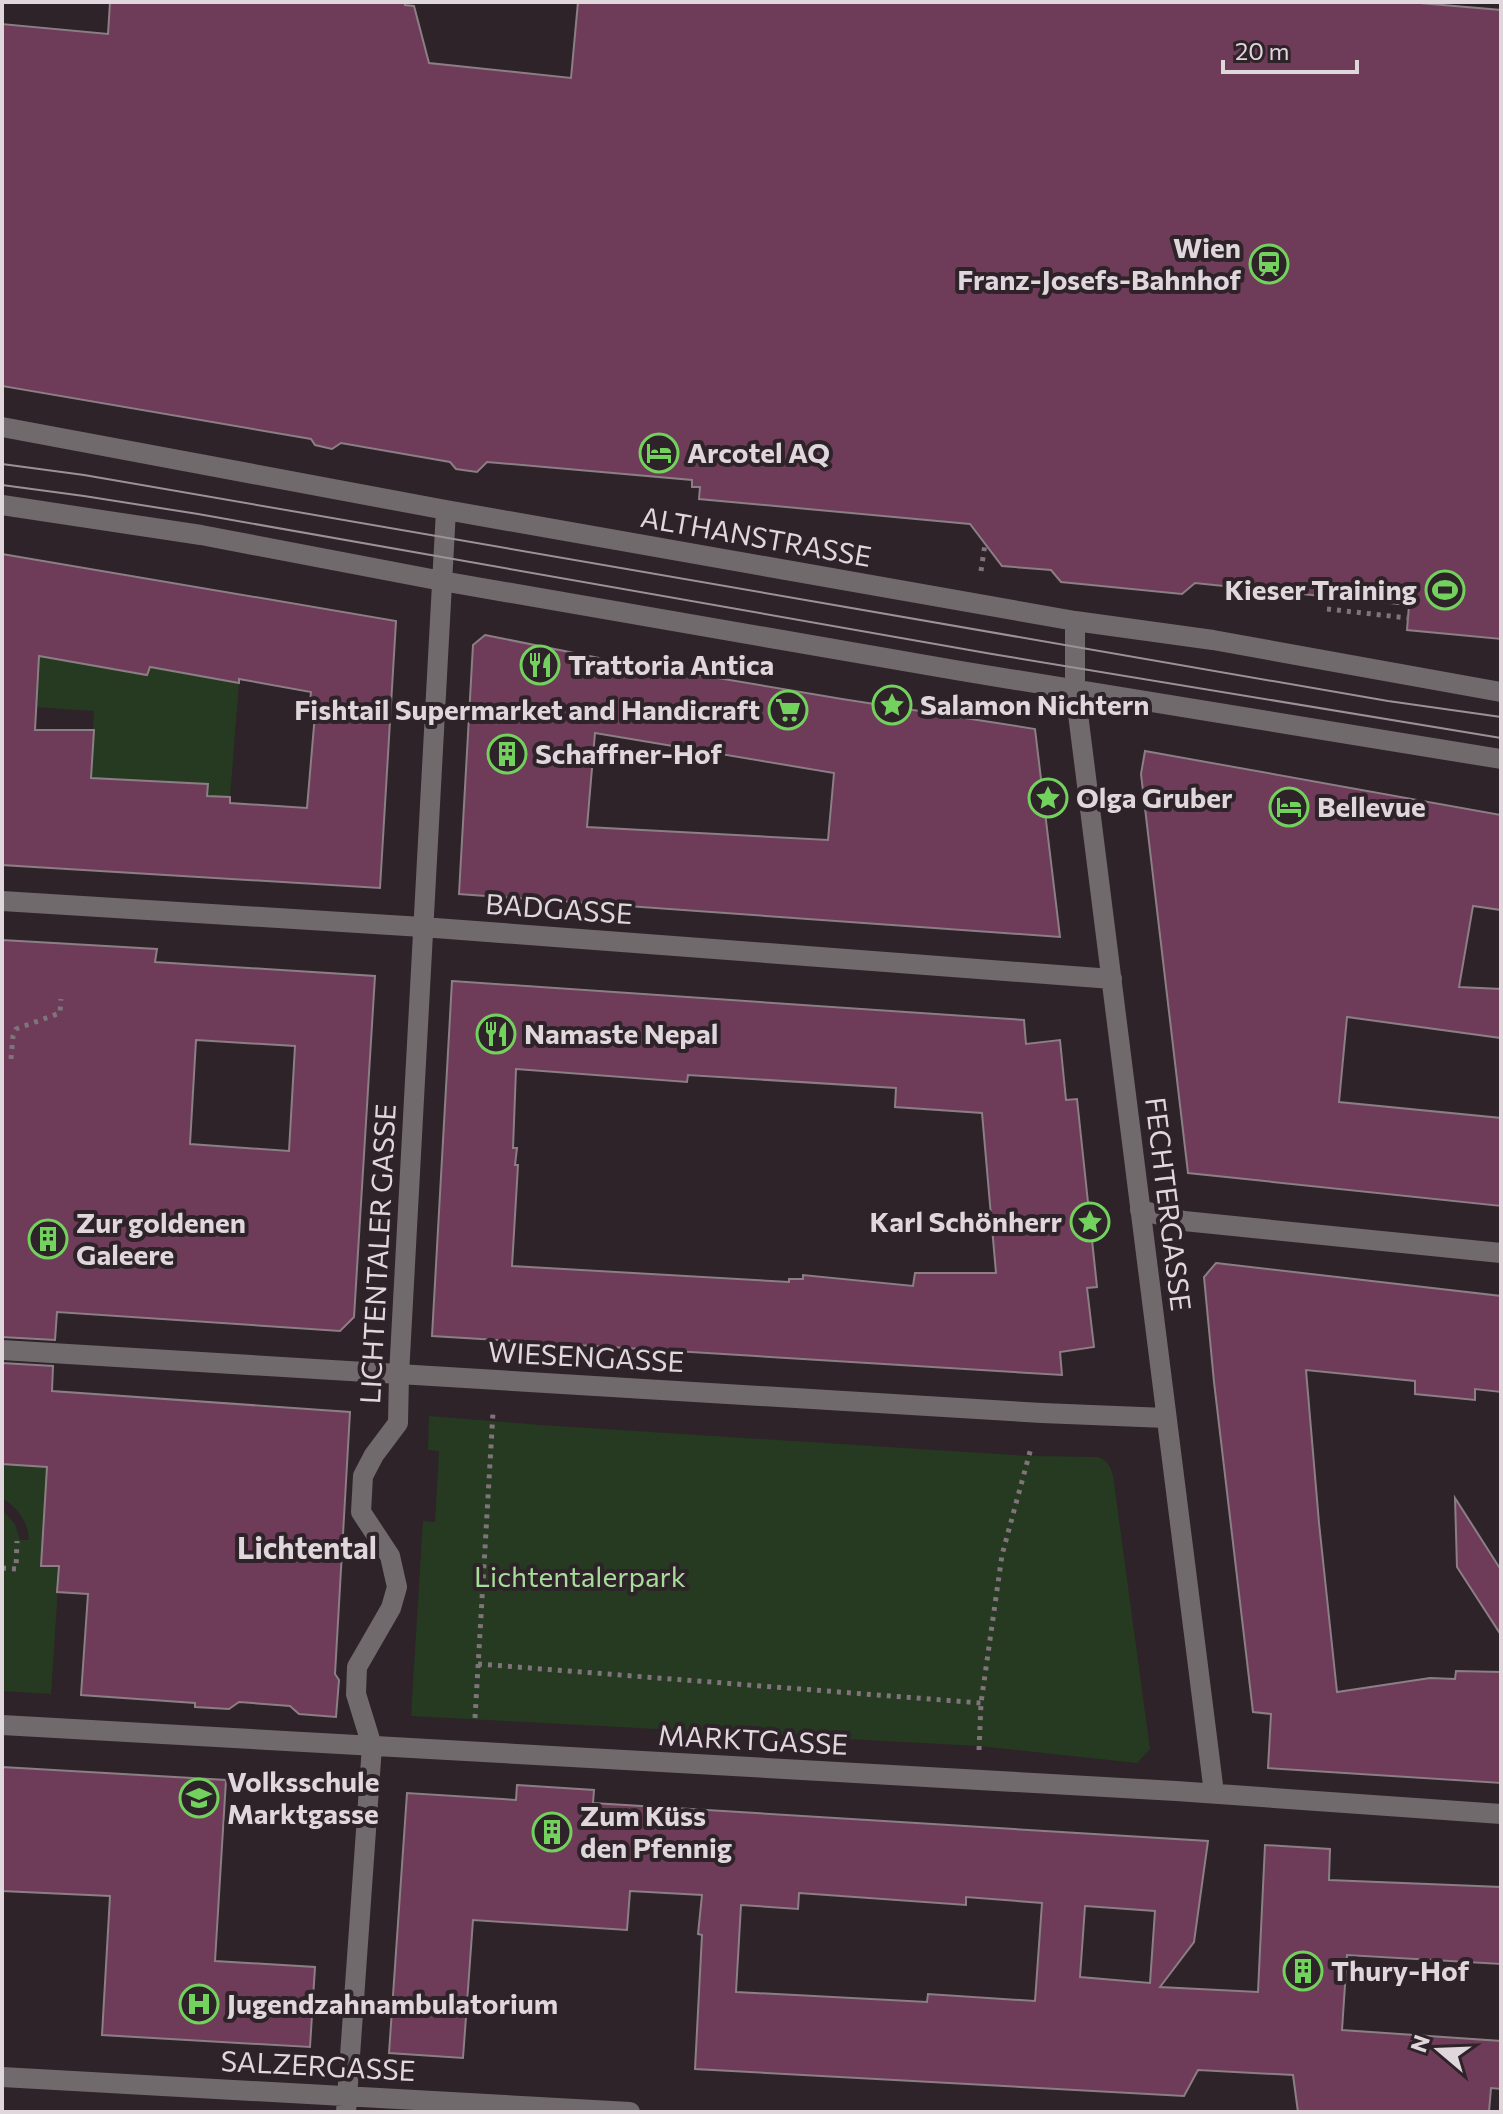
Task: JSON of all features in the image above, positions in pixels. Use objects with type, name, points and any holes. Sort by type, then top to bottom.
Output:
[{"type":"street","name":"ALTHANSTRASSE","points":[[2,427],[446,510],[1075,621],[1213,640],[1501,692]]},
{"type":"street","points":[[2,505],[201,535],[442,581],[1075,690],[1501,759]]},
{"type":"street","name":"LICHTENTALER GASSE","points":[[347,2104],[372,1746],[356,1694],[357,1667],[391,1608],[397,1587],[390,1556],[361,1512],[363,1476],[398,1423],[446,510]]},
{"type":"street","name":"FECHTERGASSE","points":[[1075,621],[1075,690],[1214,1793]]},
{"type":"street","name":"BADGASSE","points":[[2,901],[422,927],[1112,979]]},
{"type":"street","points":[[1140,1210],[1184,1221],[1501,1253]]},
{"type":"street","name":"WIESENGASSE","points":[[2,1350],[1166,1418]]},
{"type":"street","name":"MARKTGASSE","points":[[2,1725],[1214,1793],[1501,1814]]},
{"type":"street","name":"SALZERGASSE","points":[[2,2077],[347,2104],[630,2112]]},
{"type":"path","points":[[981,571],[985,544]]},
{"type":"path","points":[[1327,609],[1408,618]]},
{"type":"path","points":[[11,1059],[16,1029],[60,1013],[61,999]]},
{"type":"path","points":[[473,1752],[494,1379]]},
{"type":"path","points":[[978,1780],[981,1703],[1002,1555],[1031,1448]]},
{"type":"path","points":[[2,1568],[16,1569],[17,1541]]},
{"type":"path","points":[[478,1664],[981,1703]]},
{"type":"green space","points":[[23,645],[67,661],[146,675],[150,667],[239,683],[230,797],[207,796],[208,784],[115,779],[90,789],[94,711],[2,705],[2,671],[22,694],[40,673]]},
{"type":"green space","name":"Lichtentalerpark","points":[[429,1416],[1028,1456],[1101,1458],[1108,1464],[1113,1476],[1150,1749],[1137,1763],[979,1746],[411,1716],[423,1521],[435,1522],[439,1451],[428,1450]]},
{"type":"green space","points":[[2,1464],[47,1467],[43,1540],[61,1542],[51,1694],[2,1691],[2,1510],[15,1524],[20,1540],[29,1540],[21,1516],[2,1498]]},
{"type":"building","points":[[110,2],[405,2],[405,5],[414,6],[429,63],[571,78],[578,2],[1408,2],[1501,10],[1501,639],[1407,630],[1409,605],[1195,583],[1182,594],[1061,582],[1051,570],[1002,566],[970,524],[699,499],[700,487],[692,487],[692,480],[487,462],[477,472],[456,469],[450,462],[341,443],[332,449],[315,445],[311,439],[2,386],[2,24],[108,34]]},
{"type":"building","points":[[2,554],[396,621],[380,888],[2,865]],"holes":[[[39,656],[147,675],[150,667],[311,692],[309,714],[315,714],[307,808],[230,803],[230,797],[207,796],[208,784],[91,778],[94,730],[35,730]]]},
{"type":"building","points":[[485,635],[599,658],[1035,729],[1060,937],[459,894],[473,645]],"holes":[[[595,733],[834,773],[828,840],[587,827]]]},
{"type":"building","points":[[1145,751],[1501,815],[1501,910],[1473,906],[1459,987],[1501,989],[1501,1038],[1347,1017],[1339,1102],[1501,1118],[1501,1206],[1188,1173],[1141,774]]},
{"type":"building","points":[[2,940],[157,949],[155,962],[375,976],[354,1317],[340,1331],[57,1312],[55,1340],[2,1337]],"holes":[[[196,1040],[295,1046],[289,1151],[190,1144]]]},
{"type":"building","points":[[452,981],[1024,1020],[1026,1044],[1060,1040],[1066,1100],[1077,1099],[1097,1287],[1087,1288],[1094,1347],[1060,1352],[1062,1375],[432,1336]],"holes":[[[516,1069],[687,1082],[688,1075],[896,1088],[895,1107],[982,1113],[996,1273],[915,1273],[913,1286],[803,1275],[803,1279],[789,1279],[789,1282],[512,1266],[518,1165],[515,1165],[517,1148],[513,1148]]]},
{"type":"building","points":[[1216,1263],[1501,1296],[1501,1392],[1475,1389],[1475,1400],[1415,1394],[1415,1381],[1306,1370],[1337,1692],[1430,1678],[1455,1679],[1456,1671],[1501,1672],[1501,1783],[1268,1768],[1271,1714],[1253,1712],[1214,1382],[1204,1277]]},
{"type":"building","points":[[2,1363],[53,1366],[52,1391],[350,1412],[335,1674],[339,1680],[336,1717],[299,1714],[290,1706],[239,1702],[229,1709],[195,1707],[195,1703],[81,1695],[88,1594],[57,1592],[59,1566],[41,1566],[47,1467],[2,1464]]},
{"type":"building","points":[[1455,1498],[1501,1570],[1501,1635],[1457,1567]]},
{"type":"building","points":[[2,1767],[226,1780],[215,1961],[315,1967],[310,2047],[102,2035],[110,1896],[2,1891]]},
{"type":"building","points":[[517,1785],[594,1790],[593,1803],[1208,1841],[1194,1942],[1160,1987],[1258,1992],[1265,1845],[1330,1849],[1329,1880],[1501,1887],[1501,1964],[1347,1955],[1342,2030],[1501,2041],[1501,2089],[1491,2088],[1489,2112],[1298,2112],[1293,2075],[1198,2070],[1184,2096],[695,2069],[702,1935],[698,1934],[702,1895],[630,1891],[627,1930],[473,1920],[463,2058],[389,2053],[407,1793],[516,1800]],"holes":[[[799,1893],[966,1905],[966,1897],[1042,1903],[1035,2001],[928,1994],[927,2002],[736,1992],[741,1905],[798,1909]],[[1085,1906],[1155,1911],[1150,1983],[1080,1977]]]},
{"type":"tram line","points":[[2,464],[84,475],[1388,701],[1501,717]]},
{"type":"tram line","points":[[2,485],[198,514],[992,654],[1501,738]]},
{"type":"place","name":"Wien Franz-Josefs-Bahnhof","points":[[1269,264]]},
{"type":"place","name":"Arcotel AQ","points":[[659,453]]},
{"type":"place","name":"Kieser Training","points":[[1445,590]]},
{"type":"place","name":"Trattoria Antica","points":[[540,665]]},
{"type":"place","name":"Salamon Nichtern","points":[[892,705]]},
{"type":"place","name":"Fishtail Supermarket and Handicraft","points":[[788,710]]},
{"type":"place","name":"Schaffner-Hof","points":[[507,754]]},
{"type":"place","name":"Olga Gruber","points":[[1048,798]]},
{"type":"place","name":"Bellevue","points":[[1289,807]]},
{"type":"place","name":"Namaste Nepal","points":[[496,1034]]},
{"type":"place","name":"Karl Schönherr","points":[[1090,1222]]},
{"type":"place","name":"Zur goldenen Galeere","points":[[48,1239]]},
{"type":"place","name":"Volksschule Marktgasse","points":[[199,1798]]},
{"type":"place","name":"Zum Küss den Pfennig","points":[[552,1832]]},
{"type":"place","name":"Thury-Hof","points":[[1303,1971]]},
{"type":"place","name":"Jugendzahnambulatorium","points":[[199,2004]]},
{"type":"district","name":"Lichtental","points":[[307,1549]]}]
